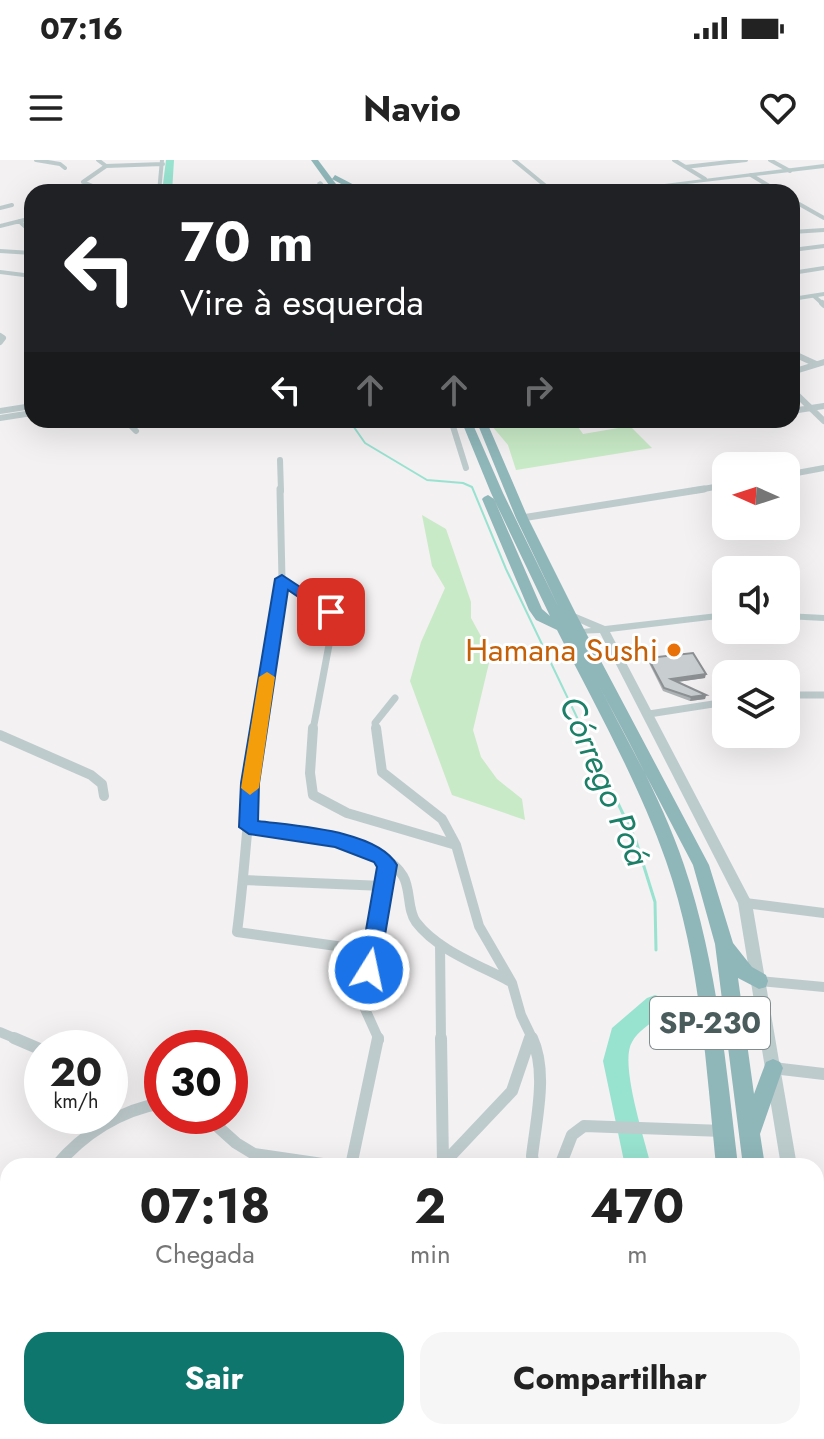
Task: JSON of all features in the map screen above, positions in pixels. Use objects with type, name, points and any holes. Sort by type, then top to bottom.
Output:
[{"type":"highway","points":[[306,160],[320,183]]},
{"type":"highway","points":[[314,160],[332,184]]},
{"type":"highway","points":[[322,160],[333,184]]},
{"type":"highway","name":"SP-230","points":[[469,428],[618,720],[701,865],[724,944],[753,1158]]},
{"type":"highway","name":"SP-230","points":[[484,428],[571,625]]},
{"type":"highway","name":"SP-230","points":[[618,720],[674,861],[693,923],[713,1039],[726,1158]]},
{"type":"highway","points":[[724,944],[745,973],[759,981]]},
{"type":"highway","points":[[751,1136],[761,1096],[773,1068]]},
{"type":"main road","points":[[666,184],[788,169],[824,168]]},
{"type":"main road","points":[[681,184],[788,169]]},
{"type":"main road","points":[[697,182],[705,179]]},
{"type":"main road","points":[[800,298],[824,294]]},
{"type":"main road","points":[[571,625],[603,629],[712,617]]},
{"type":"main road","points":[[800,617],[824,618]]},
{"type":"main road","points":[[571,625],[603,629]]},
{"type":"main road","points":[[603,629],[745,903],[788,1158]]},
{"type":"main road","points":[[618,720],[649,714]]},
{"type":"street","points":[[36,160],[60,164],[65,168]]},
{"type":"street","points":[[98,160],[106,166]]},
{"type":"street","points":[[514,160],[543,184]]},
{"type":"street","points":[[674,160],[705,179]]},
{"type":"street","points":[[685,167],[746,160]]},
{"type":"street","points":[[770,160],[788,169]]},
{"type":"street","points":[[88,184],[83,182],[106,166],[163,162],[160,184]]},
{"type":"street","points":[[751,175],[766,184]]},
{"type":"street","points":[[800,204],[824,218]]},
{"type":"street","points":[[0,208],[12,205]]},
{"type":"street","points":[[0,226],[24,220]]},
{"type":"street","points":[[19,221],[24,226]]},
{"type":"street","points":[[800,232],[824,230]]},
{"type":"street","points":[[800,249],[824,246]]},
{"type":"street","points":[[0,251],[24,252]]},
{"type":"street","points":[[800,272],[824,268]]},
{"type":"street","points":[[0,272],[24,275]]},
{"type":"street","points":[[814,296],[824,305]]},
{"type":"street","points":[[0,336],[3,338],[0,342]]},
{"type":"street","points":[[800,357],[816,364]]},
{"type":"street","points":[[800,369],[824,362]]},
{"type":"street","points":[[800,398],[824,421]]},
{"type":"street","points":[[800,410],[824,406]]},
{"type":"street","points":[[0,411],[24,407]]},
{"type":"street","points":[[0,418],[24,414]]},
{"type":"street","points":[[133,428],[136,431]]},
{"type":"street","points":[[454,428],[466,468]]},
{"type":"street","points":[[280,460],[282,579],[250,783],[249,827],[237,932],[372,951]]},
{"type":"street","points":[[800,472],[824,468]]},
{"type":"street","points":[[522,518],[712,487]]},
{"type":"street","points":[[282,579],[331,612],[332,629],[315,708],[310,773],[313,795],[378,825],[439,838],[456,845]]},
{"type":"street","points":[[800,695],[824,695]]},
{"type":"street","points":[[395,698],[375,723],[382,772],[442,819],[456,845],[479,926],[512,983],[530,1037],[538,1051],[532,1158]]},
{"type":"street","points":[[649,714],[712,704]]},
{"type":"street","points":[[0,735],[91,775],[102,784],[104,796]]},
{"type":"street","points":[[249,827],[338,840],[380,857],[403,875],[415,921],[440,944],[512,983]]},
{"type":"street","points":[[353,1158],[379,1040],[365,1009],[387,865]]},
{"type":"street","points":[[243,880],[383,886]]},
{"type":"street","points":[[745,903],[824,913]]},
{"type":"street","points":[[440,944],[442,1158]]},
{"type":"street","points":[[759,981],[824,987]]},
{"type":"street","points":[[0,1032],[24,1042]]},
{"type":"street","points":[[448,1158],[512,1091],[530,1037]]},
{"type":"street","points":[[773,1068],[824,1074]]},
{"type":"street","points":[[63,1158],[73,1146],[102,1127],[144,1105]]},
{"type":"street","points":[[564,1158],[577,1129],[584,1126],[723,1131]]},
{"type":"street","points":[[226,1134],[254,1154],[281,1158]]},
{"type":"green space","points":[[494,428],[579,428],[583,434],[632,428],[652,448],[516,470],[508,445]]},
{"type":"green space","points":[[422,515],[446,529],[471,602],[471,618],[483,640],[489,663],[473,730],[481,757],[497,779],[522,799],[525,820],[452,795],[410,681],[421,642],[445,588],[432,566]]},
{"type":"building","points":[[693,653],[706,674],[671,679],[706,695],[691,697],[664,688],[648,658]]},
{"type":"waterway","name":"Córrego Poá","points":[[168,184],[170,160]]},
{"type":"waterway","name":"Córrego Poá","points":[[355,428],[365,443],[427,480],[463,483],[472,487],[506,569],[583,730]]},
{"type":"waterway","name":"Córrego Poá","points":[[582,728],[636,841],[655,902],[656,950]]},
{"type":"waterway","name":"Córrego Poá","points":[[636,1158],[615,1061],[621,1036],[655,1005]]},
{"type":"slow traffic","points":[[250,788],[267,677]]},
{"type":"place","name":"Hamana Sushi","points":[[674,650]]},
{"type":"route","points":[[331,612],[282,579],[250,783],[249,827],[320,835],[349,843],[380,857],[387,865],[369,970]]}]
